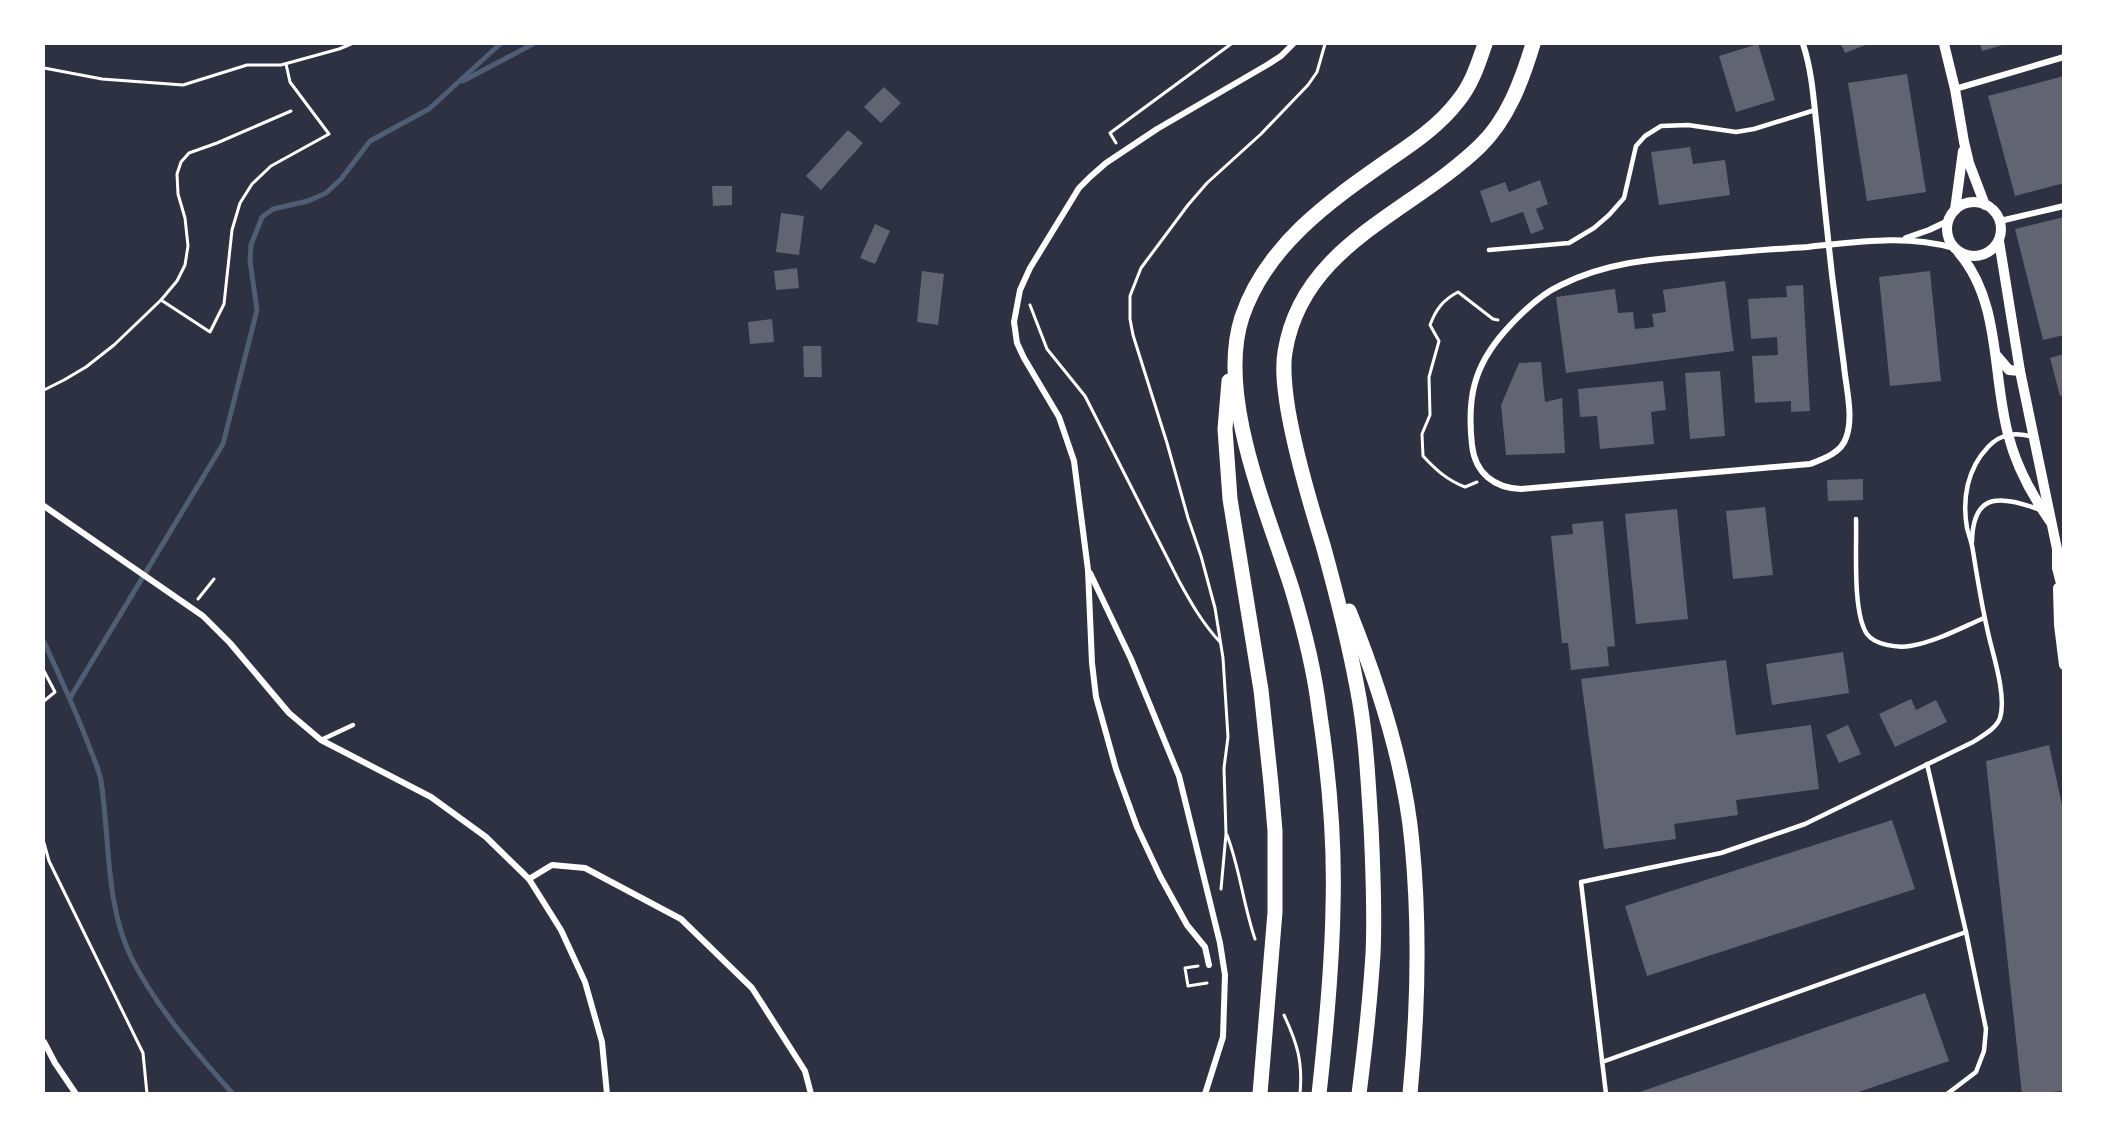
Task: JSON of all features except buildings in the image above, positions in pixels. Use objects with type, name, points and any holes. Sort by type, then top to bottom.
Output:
[{"type":"main road","points":[[1260,1094],[1275,912],[1275,831],[1267,737],[1226,465],[1227,394],[1232,359],[1242,319],[1254,289],[1274,258],[1305,224],[1341,193],[1435,126],[1458,102],[1475,74],[1485,44]]},
{"type":"main road","points":[[1359,1094],[1373,952],[1373,870],[1368,780],[1358,689],[1344,623],[1295,453],[1286,392],[1285,354],[1293,318],[1308,289],[1325,267],[1340,253],[1456,167],[1482,144],[1505,112],[1524,75],[1533,44]]},
{"type":"main road","points":[[1242,319],[1236,354],[1236,390],[1242,423],[1254,475],[1309,646],[1328,775],[1334,904],[1330,979],[1319,1094]]},
{"type":"main road","points":[[1325,553],[1370,663],[1397,758],[1412,842],[1417,978],[1410,1094]]},
{"type":"street","points":[[1209,964],[1205,947],[1188,925],[1146,846],[1116,769],[1096,697],[1092,663],[1088,570],[1079,489],[1070,446],[1059,417],[1017,343],[1014,322],[1016,307],[1030,268],[1079,188],[1106,163],[1157,129],[1267,65],[1293,44]]},
{"type":"street","points":[[1803,44],[1815,110],[1829,245],[1849,404],[1849,428],[1846,441],[1826,458],[1810,464],[1521,489],[1505,488],[1488,478],[1479,468],[1473,453],[1469,418],[1472,388],[1484,359],[1523,311],[1559,286],[1588,273],[1635,261],[1829,245],[1900,239],[1929,242],[1970,256],[1982,256],[1992,250],[1999,241]]},
{"type":"street","points":[[1944,44],[1969,163],[1985,204],[1997,214],[2000,221],[1999,241],[2020,371],[2057,549],[2058,625],[2064,665]]},
{"type":"street","points":[[1955,89],[2064,57]]},
{"type":"street","points":[[1964,142],[1955,210],[1948,221],[1947,235],[1968,263],[1981,286],[1986,300],[2008,434],[2023,475],[2052,524]]},
{"type":"street","points":[[1955,210],[1969,202],[1985,204]]},
{"type":"street","points":[[2000,221],[2064,206]]},
{"type":"street","points":[[1900,239],[1948,221]]},
{"type":"street","points":[[1994,351],[2004,366],[2014,372],[2020,371]]},
{"type":"street","points":[[44,506],[204,616],[289,713],[321,740],[431,796],[486,837],[529,879],[561,930],[585,982],[602,1042],[607,1094]]},
{"type":"street","points":[[2057,549],[2064,561]]},
{"type":"street","points":[[1088,570],[1131,659],[1179,776],[1220,943],[1225,975],[1223,1037],[1205,1094]]},
{"type":"street","points":[[2058,579],[2064,595]]},
{"type":"street","points":[[529,879],[552,865],[585,868],[681,919],[752,988],[805,1071],[811,1094]]},
{"type":"street","points":[[44,1042],[76,1094]]},
{"type":"lane","points":[[1489,250],[1569,243],[1594,228],[1624,198],[1636,146],[1661,126],[1688,125],[1736,132],[1754,129],[1815,110]]},
{"type":"lane","points":[[1606,1094],[1581,882],[1721,853],[1795,828],[1973,742],[1990,731],[2000,720],[2001,702],[1964,506],[1972,469],[1990,445],[2008,434],[2017,433],[2035,437]]},
{"type":"lane","points":[[1972,547],[1972,524],[1977,512],[1983,506],[2000,500],[2008,500],[2043,511]]},
{"type":"lane","points":[[1856,519],[1860,617],[1868,635],[1880,643],[1891,646],[1909,646],[1984,618]]},
{"type":"lane","points":[[321,740],[353,724]]},
{"type":"lane","points":[[1927,764],[1986,1029],[1984,1052],[1976,1072],[1947,1094]]},
{"type":"lane","points":[[1602,1062],[1966,932]]},
{"type":"path","points":[[44,68],[102,80],[183,85],[247,65],[286,64],[351,44]]},
{"type":"path","points":[[1110,133],[1231,44]]},
{"type":"path","points":[[1220,898],[1226,834],[1224,768],[1228,737],[1225,674],[1215,608],[1201,556],[1133,335],[1130,296],[1141,268],[1188,205],[1207,183],[1261,135],[1308,85],[1317,72],[1325,44]]},
{"type":"path","points":[[161,300],[210,332],[224,304],[232,230],[240,203],[252,184],[271,166],[329,134],[290,82],[286,64]]},
{"type":"path","points":[[44,390],[86,367],[114,345],[161,300],[177,281],[185,266],[188,246],[185,218],[178,194],[177,174],[181,162],[189,153],[291,111]]},
{"type":"path","points":[[1023,284],[1047,350],[1085,396],[1194,609],[1220,642]]},
{"type":"path","points":[[1488,478],[1465,487],[1451,481],[1423,456],[1422,434],[1430,415],[1429,377],[1439,341],[1430,325],[1435,311],[1446,298],[1458,292],[1493,319],[1512,324]]},
{"type":"path","points":[[192,607],[214,579]]},
{"type":"path","points":[[44,671],[55,692],[44,701]]},
{"type":"path","points":[[44,843],[49,861],[143,1053],[147,1094]]},
{"type":"path","points":[[1208,983],[1188,986],[1185,968],[1209,964]]},
{"type":"waterway","points":[[70,698],[223,444],[257,310],[250,261],[251,245],[262,217],[273,209],[308,201],[326,193],[341,179],[370,141],[429,109],[500,44]]},
{"type":"waterway","points":[[463,81],[533,44]]},
{"type":"waterway","points":[[44,642],[79,720],[100,777],[113,894],[123,938],[142,978],[154,996],[233,1094]]}]
